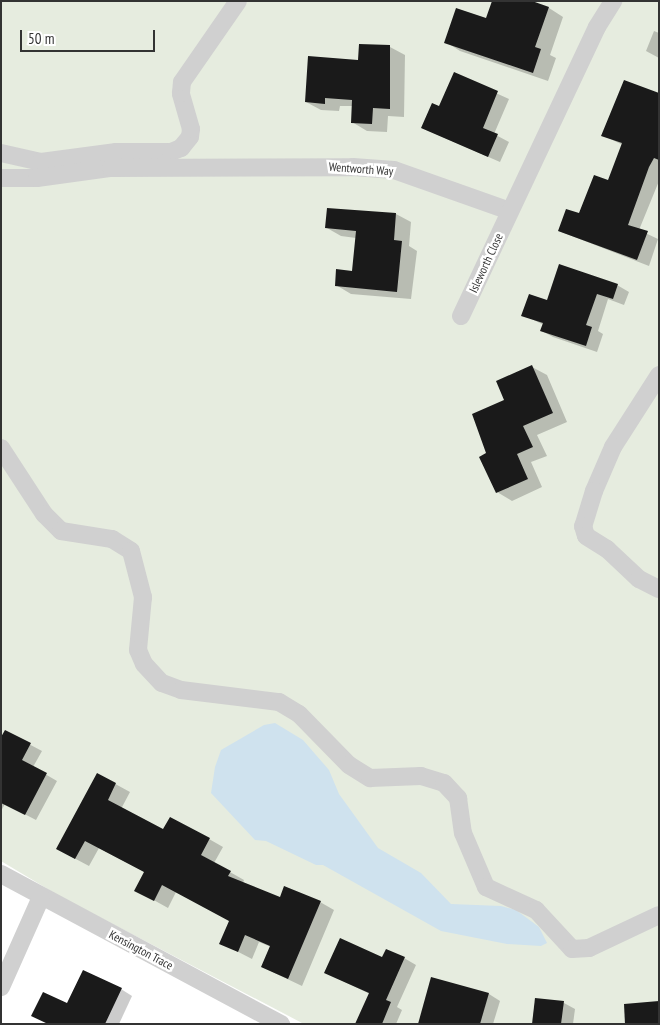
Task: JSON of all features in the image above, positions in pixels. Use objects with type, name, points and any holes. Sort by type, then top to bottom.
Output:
[{"type":"street","points":[[1,153],[41,162],[116,152],[171,152],[181,148],[190,133],[181,93],[182,82],[238,1]]},
{"type":"street","points":[[510,211],[597,27],[613,1]]},
{"type":"street","name":"Wentworth Way","points":[[1,178],[37,178],[111,168],[353,167],[394,170],[510,211]]},
{"type":"street","name":"Isleworth Close","points":[[461,316],[510,211]]},
{"type":"street","points":[[659,375],[613,447],[594,491],[583,526],[586,536],[607,549],[644,582],[659,589]]},
{"type":"street","points":[[1,448],[44,514],[61,531],[117,540],[131,551],[143,597],[138,650],[144,664],[162,684],[181,690],[279,702],[299,714],[349,765],[370,778],[420,776],[444,783],[458,798],[463,833],[486,887],[536,910],[572,950],[589,948],[659,915]]},
{"type":"street","name":"Kensington Trace","points":[[1,874],[281,1024]]},
{"type":"street","points":[[1,987],[41,897]]},
{"type":"shaded area","points":[[1,1],[659,1],[659,1024],[304,1024],[61,897],[1,861]]},
{"type":"water","points":[[275,723],[303,740],[329,770],[339,794],[378,848],[421,873],[451,904],[501,906],[516,910],[539,927],[547,943],[541,946],[507,944],[441,931],[323,865],[316,865],[266,841],[255,840],[211,793],[215,767],[221,750],[264,725]]},
{"type":"building","points":[[492,1],[532,1],[549,7],[535,47],[541,49],[533,73],[444,43],[456,8],[486,18]]},
{"type":"building","points":[[359,44],[390,45],[390,109],[373,108],[372,124],[351,123],[352,100],[325,98],[325,104],[305,102],[308,56],[358,60]]},
{"type":"building","points":[[454,72],[498,91],[483,128],[498,134],[488,157],[421,128],[432,103],[439,106]]},
{"type":"building","points":[[624,80],[659,93],[659,160],[654,158],[649,167],[628,225],[648,231],[637,260],[558,231],[566,209],[579,213],[594,175],[608,180],[622,143],[601,136]]},
{"type":"building","points":[[327,208],[396,213],[394,240],[402,241],[397,292],[335,286],[336,269],[352,271],[356,231],[325,228]]},
{"type":"building","points":[[559,264],[618,284],[613,299],[597,294],[586,325],[592,327],[586,346],[540,331],[543,323],[521,316],[529,294],[547,300]]},
{"type":"building","points":[[532,365],[553,413],[523,426],[533,447],[517,454],[528,479],[496,493],[479,457],[486,453],[472,414],[504,400],[496,381]]},
{"type":"building","points":[[5,730],[31,743],[22,760],[47,773],[25,815],[1,803],[1,737]]},
{"type":"building","points":[[97,773],[116,783],[108,800],[163,829],[170,817],[210,838],[201,855],[231,871],[228,876],[280,897],[284,886],[321,901],[288,979],[261,967],[270,946],[245,935],[238,952],[219,944],[229,921],[162,885],[154,901],[134,891],[144,872],[85,841],[75,859],[56,849]]},
{"type":"building","points":[[340,938],[382,957],[386,949],[405,957],[386,1000],[391,1002],[382,1024],[355,1024],[369,993],[324,973]]},
{"type":"building","points":[[83,970],[122,988],[105,1024],[48,1024],[31,1016],[43,992],[67,1003]]},
{"type":"building","points":[[431,977],[489,993],[480,1024],[418,1024]]},
{"type":"building","points":[[535,998],[564,1001],[561,1024],[532,1024]]},
{"type":"building","points":[[659,1001],[659,1024],[625,1024],[624,1004]]}]
